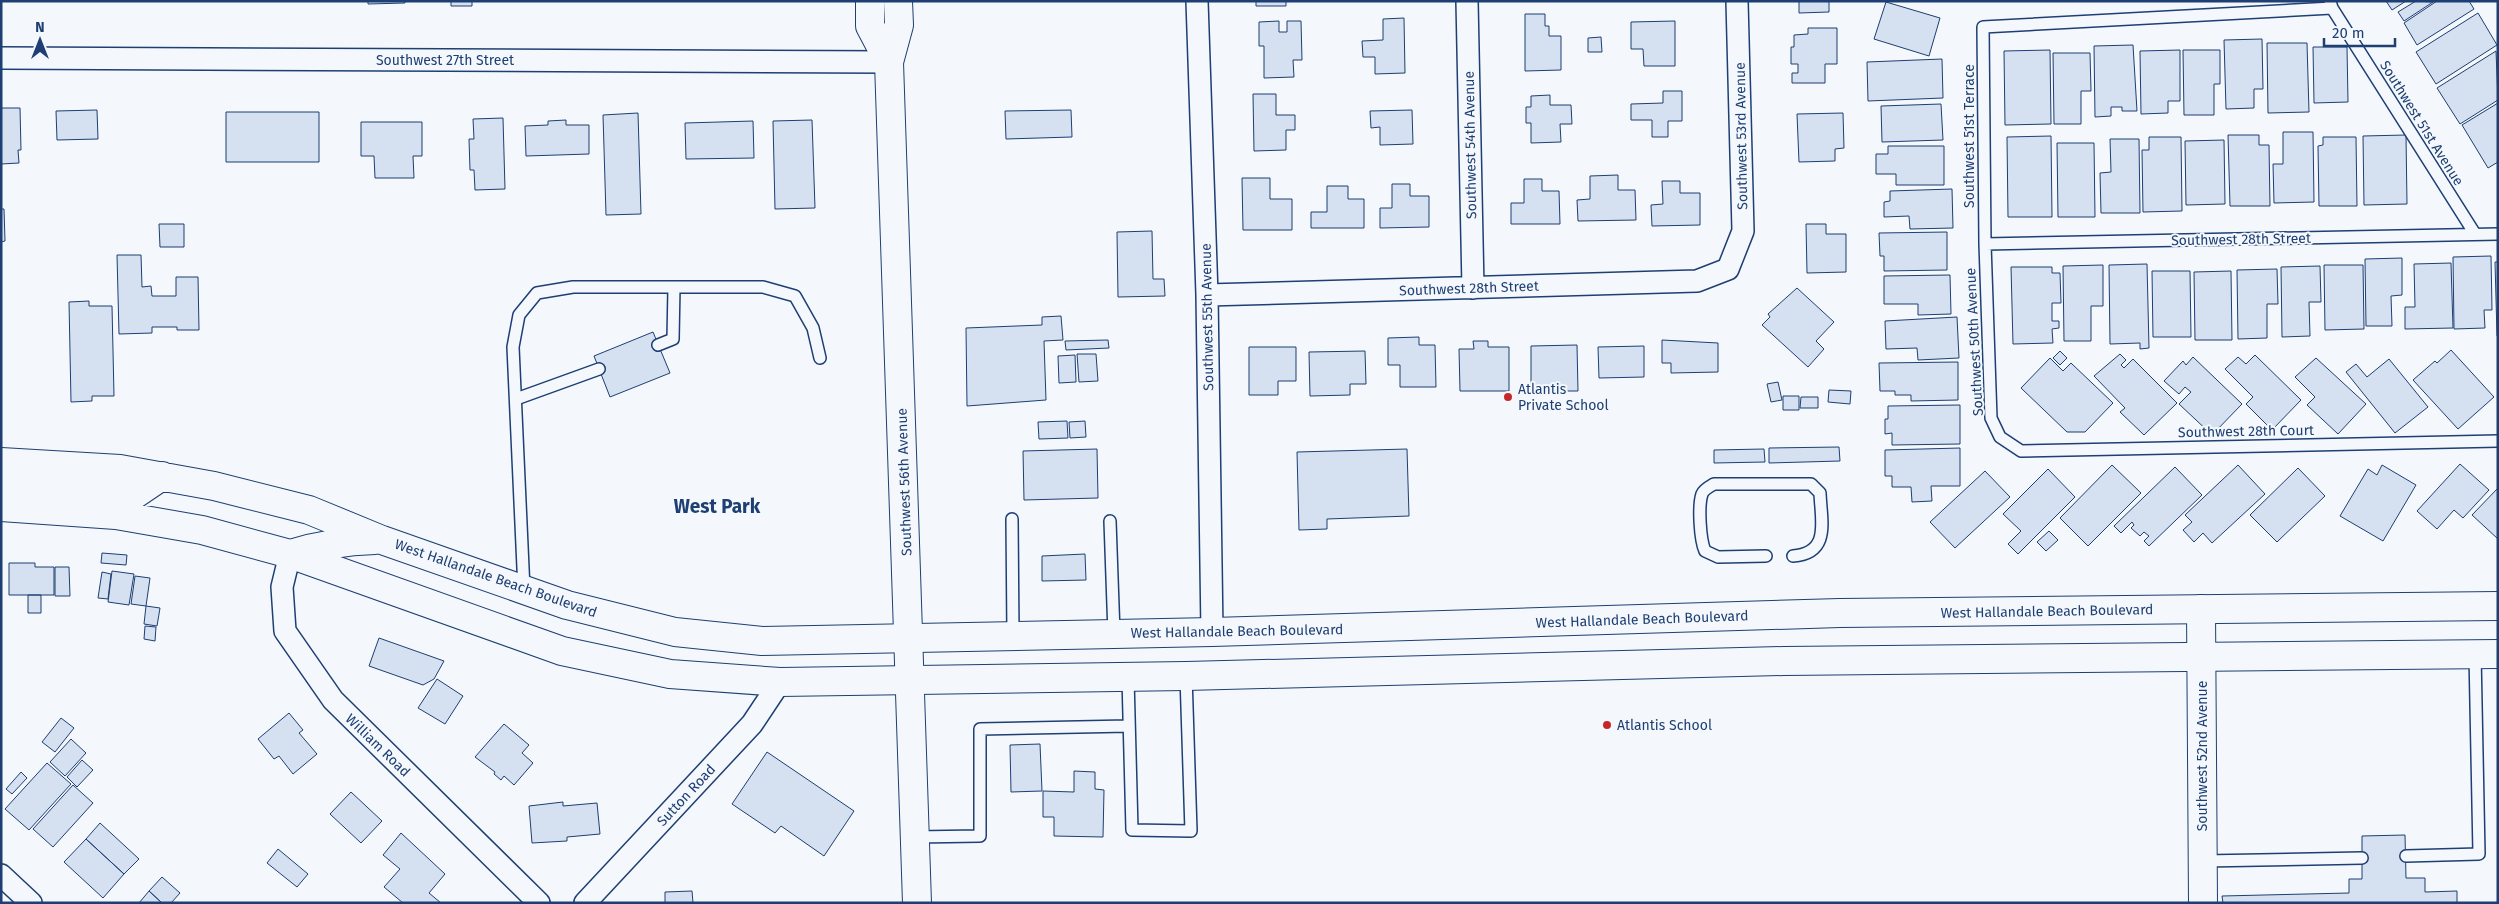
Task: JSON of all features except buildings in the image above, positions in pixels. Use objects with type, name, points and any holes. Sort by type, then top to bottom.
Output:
[{"type":"main road","name":"Southwest 56th Avenue","points":[[870,1],[870,26],[889,62]]},
{"type":"main road","name":"Southwest 56th Avenue","points":[[898,1],[899,25],[889,62],[910,638],[917,903]]},
{"type":"main road","name":"West Hallandale Beach Boulevard","points":[[1,462],[120,469],[214,486],[309,510],[382,540],[567,605],[675,632],[762,641],[1212,632],[1840,613],[2498,606]]},
{"type":"main road","points":[[1,486],[131,497],[162,476]]},
{"type":"main road","points":[[1,508],[116,515],[202,530],[290,554],[562,651],[670,674],[780,682],[1128,678],[1784,661],[2201,655],[2487,654]]},
{"type":"main road","points":[[290,554],[316,546],[343,541],[382,540]]},
{"type":"main road","name":"Southwest 52nd Avenue","points":[[2201,610],[2203,903]]},
{"type":"street","name":"Southwest 55th Avenue","points":[[1197,1],[1207,295],[1212,632]]},
{"type":"street","name":"Southwest 54th Avenue","points":[[1468,1],[1474,288]]},
{"type":"street","name":"Southwest 53rd Avenue","points":[[1728,269],[1743,231],[1737,1]]},
{"type":"street","name":"Southwest 27th Street","points":[[1,58],[889,62]]},
{"type":"street","name":"Southwest 28th Street","points":[[1207,295],[1697,281],[1728,269]]},
{"type":"street","name":"William Road","points":[[290,554],[282,587],[285,631],[333,700],[539,903]]},
{"type":"street","name":"Sutton Road","points":[[585,903],[752,724],[780,682]]},
{"type":"street","points":[[1,875],[31,903]]},
{"type":"lane","name":"Southwest 51st Terrace","points":[[1985,244],[1983,27],[2331,5]]},
{"type":"lane","name":"Southwest 51st Avenue","points":[[2331,5],[2475,234]]},
{"type":"lane","name":"Southwest 28th Street","points":[[1985,244],[2498,234]]},
{"type":"lane","name":"Southwest 50th Avenue","points":[[1985,244],[1991,418],[2000,437]]},
{"type":"lane","points":[[524,590],[513,347],[519,315],[537,293],[573,287],[763,287],[795,296],[813,328],[820,358]]},
{"type":"lane","points":[[658,344],[673,339],[674,287]]},
{"type":"lane","points":[[516,399],[599,369]]},
{"type":"lane","name":"Southwest 28th Court","points":[[2000,437],[2021,451],[2498,441]]},
{"type":"lane","points":[[1766,556],[1718,557],[1705,551],[1701,542],[1702,495],[1706,489],[1714,484],[1811,484],[1820,493],[1822,537],[1818,547],[1804,555],[1793,556]]},
{"type":"lane","points":[[1012,519],[1014,636]]},
{"type":"lane","points":[[1110,520],[1114,634]]},
{"type":"lane","points":[[2406,856],[2479,854],[2487,654]]},
{"type":"lane","points":[[1128,678],[1132,830],[1191,831],[1186,676]]},
{"type":"lane","points":[[915,837],[980,836],[980,729],[1128,726]]},
{"type":"lane","points":[[2202,862],[2362,858]]},
{"type":"place","name":"Atlantis Private School","points":[[1508,397]]},
{"type":"place","name":"Atlantis School","points":[[1607,725]]},
{"type":"district","name":"West Park","points":[[717,506]]}]
